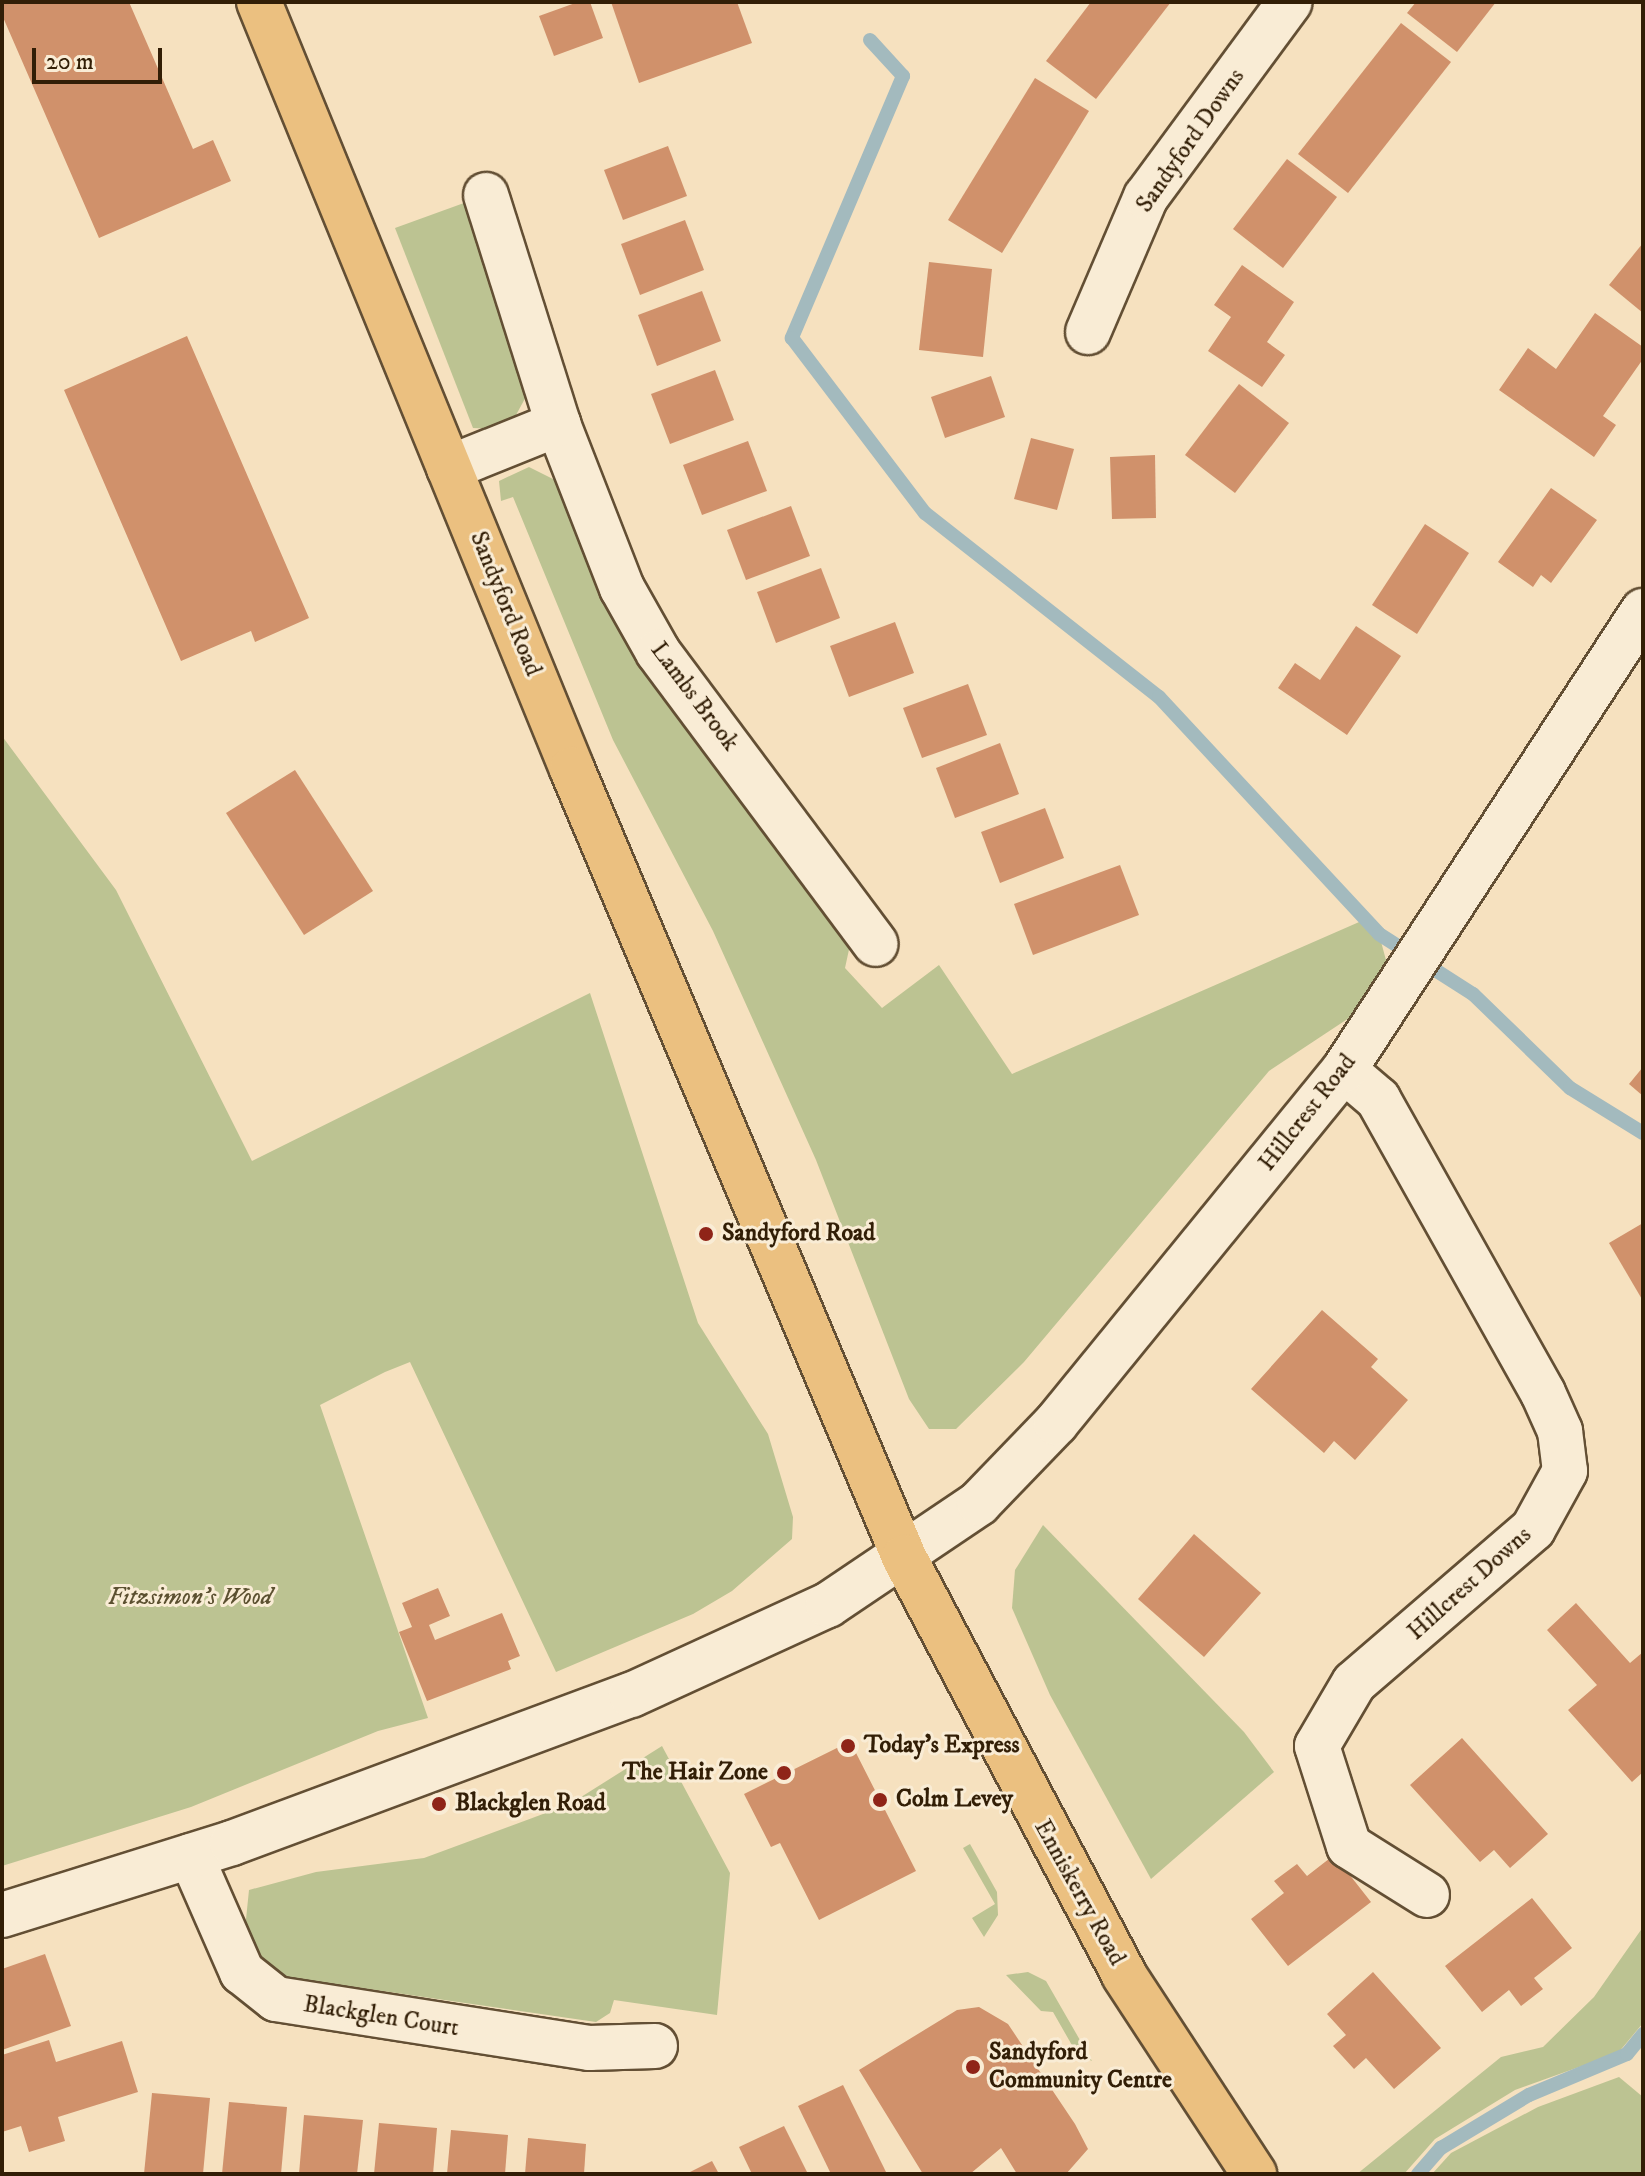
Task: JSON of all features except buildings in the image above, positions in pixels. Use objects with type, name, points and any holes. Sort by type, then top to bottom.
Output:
[{"type":"main road","name":"Sandyford Road","points":[[259,2],[449,468],[904,1557]]},
{"type":"main road","name":"Enniskerry Road","points":[[904,1557],[942,1639],[1124,1975],[1254,2174]]},
{"type":"street","name":"Sandyford Downs","points":[[1088,332],[1146,197],[1290,2]]},
{"type":"street","name":"Lambs Brook","points":[[486,195],[558,424],[622,588],[658,652],[876,944]]},
{"type":"street","points":[[449,468],[558,424]]},
{"type":"street","name":"Hillcrest Road","points":[[904,1557],[979,1503],[1056,1423],[1344,1070],[1392,1002],[1643,611]]},
{"type":"street","name":"Hillcrest Downs","points":[[1344,1070],[1378,1099],[1543,1393],[1560,1431],[1565,1471],[1533,1529],[1354,1683],[1317,1746],[1349,1846],[1427,1895]]},
{"type":"street","points":[[2,1915],[191,1856],[631,1695],[828,1605],[904,1557]]},
{"type":"street","name":"Blackglen Court","points":[[191,1856],[229,1950],[242,1972],[276,1999],[589,2048],[655,2046]]},
{"type":"green space","points":[[475,199],[528,393],[516,415],[494,429],[473,428],[395,228]]},
{"type":"green space","points":[[529,467],[557,481],[615,621],[648,676],[838,915],[850,945],[845,968],[882,1008],[939,965],[1012,1074],[1366,919],[1379,934],[1387,964],[1352,1016],[1269,1071],[1024,1362],[956,1429],[929,1429],[909,1399],[816,1160],[713,931],[613,740],[513,497],[501,501],[499,481]]},
{"type":"green space","name":"Fitzsimon's Wood","points":[[2,736],[116,890],[252,1161],[590,993],[698,1323],[768,1434],[793,1517],[792,1539],[732,1591],[693,1614],[556,1672],[410,1362],[385,1372],[320,1405],[428,1718],[378,1731],[191,1807],[2,1866]]},
{"type":"green space","points":[[1043,1525],[1244,1732],[1274,1772],[1151,1879],[1050,1695],[1012,1608],[1015,1570]]},
{"type":"green space","points":[[662,1746],[730,1873],[717,2015],[614,2000],[610,2013],[596,2022],[286,1977],[257,1955],[245,1929],[249,1890],[316,1872],[424,1858],[570,1804]]},
{"type":"green space","points":[[970,1844],[997,1892],[998,1915],[984,1937],[972,1918],[995,1904],[963,1848]]},
{"type":"green space","points":[[1643,1927],[1643,2023],[1618,2053],[1515,2090],[1435,2139],[1404,2174],[1357,2174],[1501,2057],[1543,2047],[1594,1997]]},
{"type":"green space","points":[[1028,1972],[1046,1981],[1092,2061],[1077,2054],[1053,2012],[1041,2011],[1006,1975]]},
{"type":"green space","points":[[1619,2077],[1643,2097],[1643,2174],[1432,2174],[1451,2153],[1538,2107]]},
{"type":"waterway","points":[[870,40],[903,76],[792,338],[925,513],[1159,697],[1379,934],[1473,994],[1570,1088],[1643,1133]]},
{"type":"waterway","points":[[1418,2174],[1441,2148],[1529,2095],[1627,2054],[1643,2034]]},
{"type":"place","name":"Sandyford Road","points":[[706,1234]]},
{"type":"place","name":"Today's Express","points":[[848,1746]]},
{"type":"place","name":"The Hair Zone","points":[[784,1773]]},
{"type":"place","name":"Colm Levey","points":[[880,1800]]},
{"type":"place","name":"Blackglen Road","points":[[439,1804]]},
{"type":"place","name":"Sandyford Community Centre","points":[[973,2067]]}]
